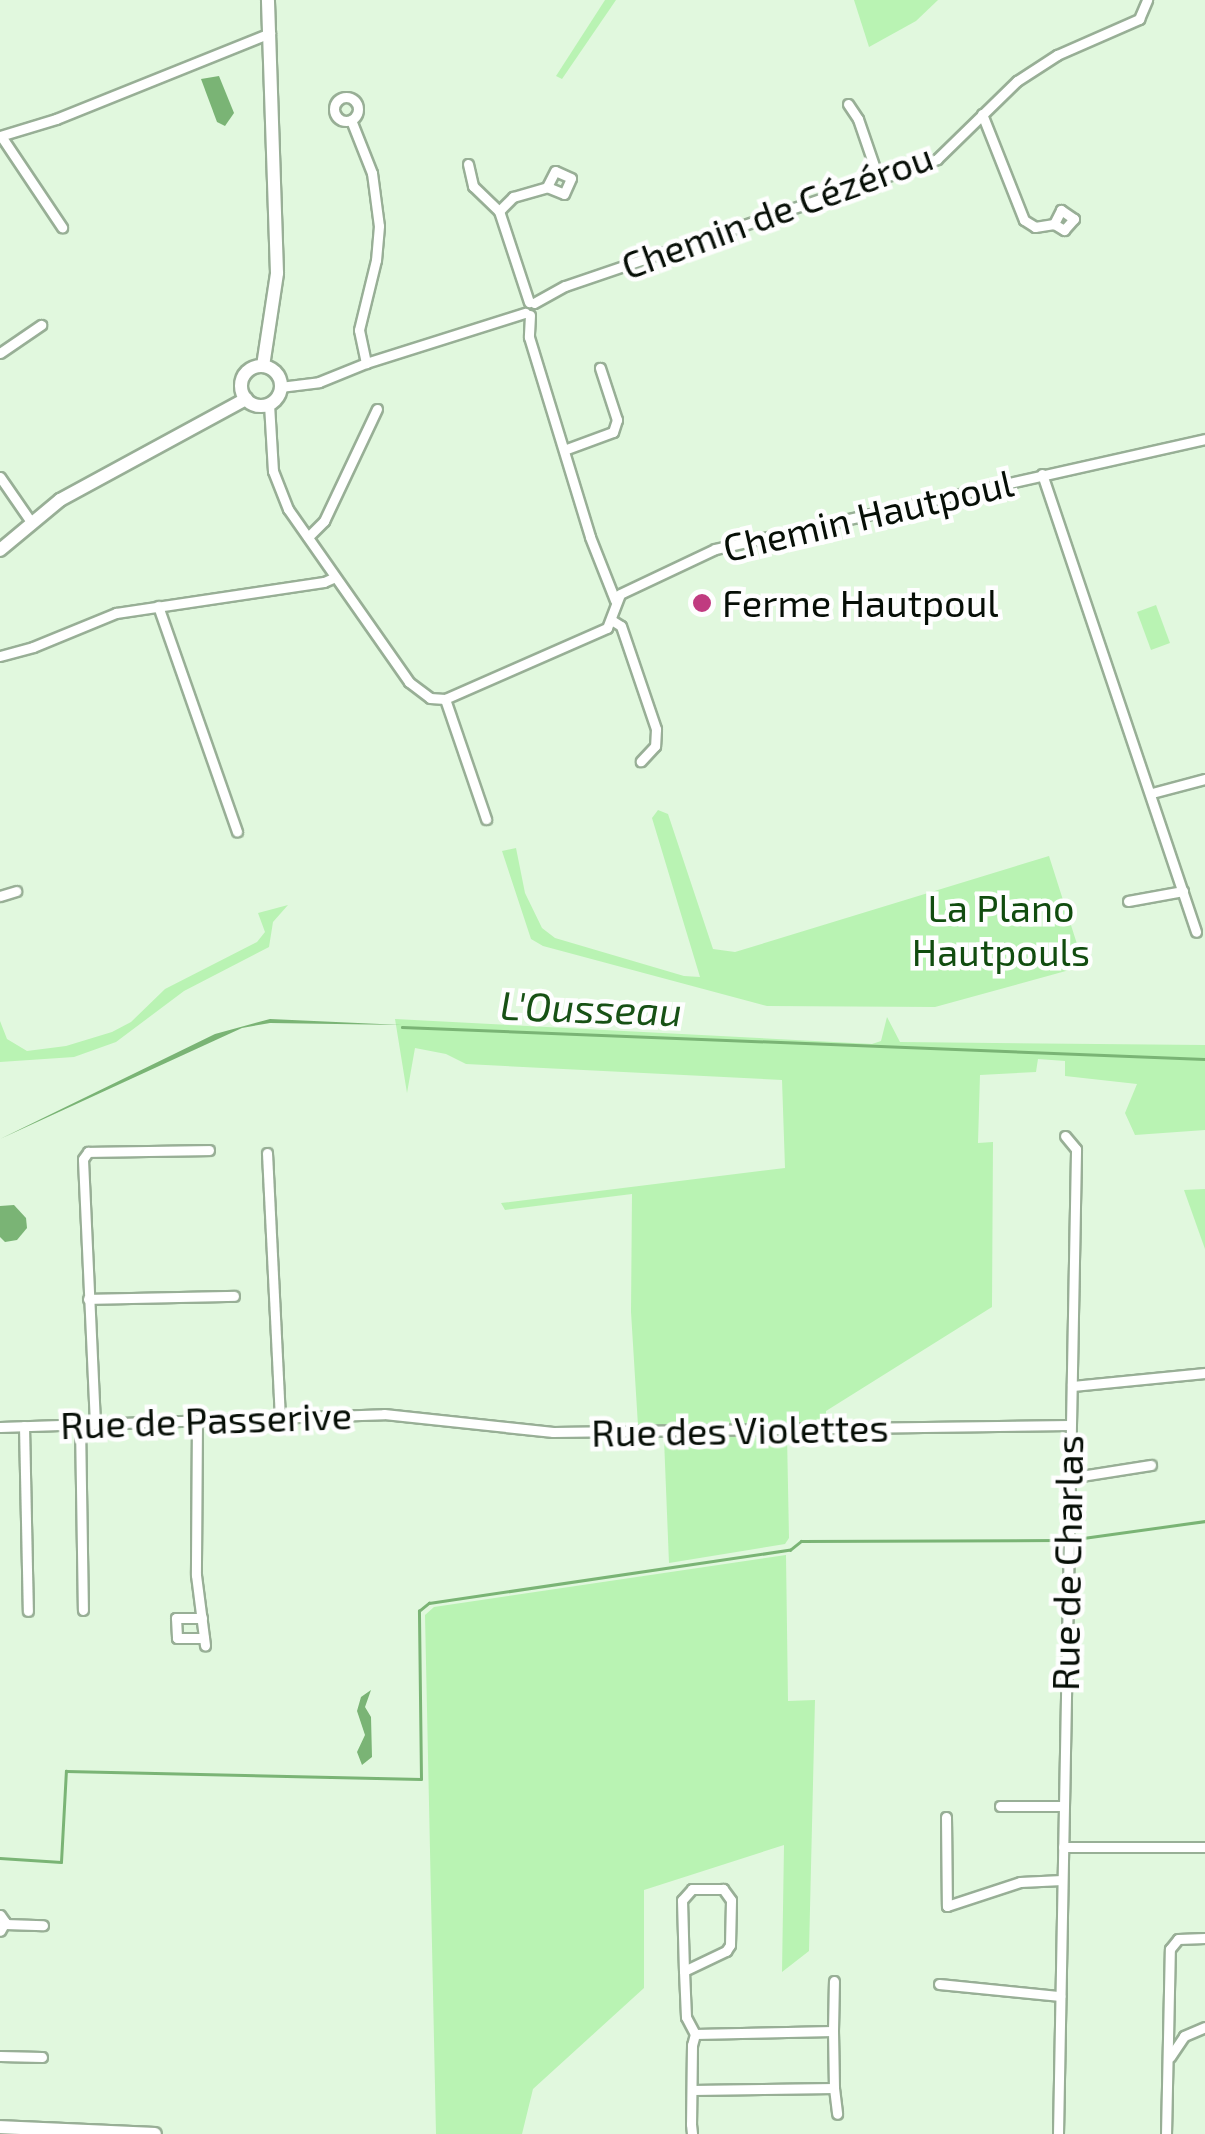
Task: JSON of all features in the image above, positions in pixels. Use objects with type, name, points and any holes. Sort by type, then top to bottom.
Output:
[{"type":"street","points":[[263,366],[278,273],[268,0]]},
{"type":"street","name":"Chemin de Cézérou","points":[[280,387],[319,382],[530,308],[564,286],[937,159],[1041,63],[1140,19],[1147,0]]},
{"type":"street","points":[[62,227],[0,136],[56,119],[270,32]]},
{"type":"street","points":[[848,104],[858,119],[879,180]]},
{"type":"street","points":[[982,114],[1024,220],[1035,228],[1054,224]]},
{"type":"street","points":[[351,120],[372,173],[378,226],[376,260],[359,330],[366,363]]},
{"type":"street","points":[[263,366],[276,374],[280,387],[270,404],[275,482],[409,682],[430,698],[445,699],[592,636],[612,621],[615,600],[528,332],[530,308],[499,211],[474,186],[468,164]]},
{"type":"street","points":[[499,211],[513,197],[548,187]]},
{"type":"street","points":[[0,353],[41,325]]},
{"type":"street","points":[[263,366],[244,376],[241,386],[246,399],[258,406],[270,404]]},
{"type":"street","points":[[564,450],[613,432],[617,420],[600,368]]},
{"type":"street","points":[[0,550],[31,522],[91,483],[246,399]]},
{"type":"street","points":[[308,536],[324,520],[377,409]]},
{"type":"street","name":"Chemin Hautpoul","points":[[615,600],[715,549],[1205,438]]},
{"type":"street","points":[[1042,474],[1196,932]]},
{"type":"street","points":[[0,477],[31,522]]},
{"type":"street","points":[[0,656],[116,613],[324,582],[336,576]]},
{"type":"street","points":[[158,606],[236,832]]},
{"type":"street","points":[[612,621],[621,626],[656,730],[654,746],[642,760]]},
{"type":"street","points":[[445,699],[486,819]]},
{"type":"street","points":[[1152,793],[1205,779]]},
{"type":"street","points":[[1128,901],[1183,890]]},
{"type":"street","points":[[0,896],[16,891]]},
{"type":"street","name":"Rue de Charlas","points":[[1058,2134],[1076,1149],[1065,1136]]},
{"type":"street","points":[[95,1424],[82,1159],[88,1152],[209,1150]]},
{"type":"street","points":[[268,1152],[280,1417]]},
{"type":"street","points":[[88,1299],[234,1296]]},
{"type":"street","points":[[1072,1386],[1205,1374]]},
{"type":"street","name":"Rue de Passerive","points":[[0,1427],[411,1414]]},
{"type":"street","name":"Rue des Violettes","points":[[411,1414],[553,1432],[1070,1425]]},
{"type":"street","points":[[198,1420],[199,1470],[194,1480],[204,1642],[177,1638],[176,1618],[202,1618]]},
{"type":"street","points":[[80,1424],[83,1610]]},
{"type":"street","points":[[24,1426],[28,1610]]},
{"type":"street","points":[[1068,1478],[1151,1466]]},
{"type":"street","points":[[1000,1806],[1063,1806]]},
{"type":"street","points":[[946,1816],[947,1906],[1020,1882],[1062,1880]]},
{"type":"street","points":[[1063,1847],[1205,1848]]},
{"type":"street","points":[[684,1971],[730,1945],[731,1900],[723,1889],[685,1892],[684,1971],[686,2017],[695,2034],[692,2134]]},
{"type":"street","points":[[2,1923],[42,1925]]},
{"type":"street","points":[[1166,2134],[1170,1949],[1178,1939],[1205,1938]]},
{"type":"street","points":[[834,1981],[837,2114]]},
{"type":"street","points":[[939,1984],[1060,1996]]},
{"type":"street","points":[[1168,2020],[1171,2029],[1184,2036]]},
{"type":"street","points":[[1168,2065],[1184,2036],[1205,2027]]},
{"type":"street","points":[[695,2034],[833,2031]]},
{"type":"street","points":[[0,2056],[42,2058]]},
{"type":"street","points":[[692,2090],[834,2088]]},
{"type":"street","points":[[0,2127],[155,2134]]},
{"type":"green space","points":[[605,0],[616,0],[562,79],[556,76]]},
{"type":"green space","points":[[854,0],[938,0],[916,21],[869,47]]},
{"type":"green space","points":[[1156,605],[1170,643],[1151,650],[1137,612]]},
{"type":"green space","name":"La Plano Hautpouls","points":[[658,810],[668,814],[713,949],[735,952],[1049,856],[1084,966],[935,1007],[767,1006],[543,946],[531,939],[502,851],[516,848],[525,893],[542,928],[555,938],[684,976],[700,977],[652,818]]},
{"type":"green space","points":[[288,905],[273,922],[269,947],[184,991],[116,1042],[74,1057],[0,1062],[0,1021],[7,1039],[27,1051],[66,1046],[112,1032],[131,1022],[165,989],[257,942],[265,932],[258,913]]},
{"type":"green space","points":[[887,1017],[900,1042],[1205,1045],[1205,1130],[1135,1135],[1125,1113],[1137,1084],[1065,1076],[1065,1061],[1038,1059],[1036,1072],[980,1075],[978,1143],[993,1142],[992,1307],[826,1411],[826,1423],[638,1426],[631,1312],[632,1194],[505,1210],[501,1203],[785,1168],[782,1080],[466,1064],[446,1054],[415,1048],[407,1093],[395,1019],[872,1044],[881,1041]]},
{"type":"green space","points":[[1205,1189],[1205,1249],[1184,1190]]},
{"type":"green space","points":[[787,1435],[789,1538],[785,1544],[669,1563],[664,1439]]},
{"type":"green space","points":[[786,1555],[788,1701],[815,1700],[809,1951],[782,1972],[784,1845],[644,1890],[644,1988],[533,2089],[522,2134],[436,2134],[425,1615],[434,1607]]},
{"type":"shaded area","points":[[219,76],[234,113],[225,126],[217,122],[201,79]]},
{"type":"shaded area","points":[[270,1019],[402,1025],[270,1023],[242,1028],[0,1139],[215,1034]]},
{"type":"shaded area","points":[[14,1205],[26,1218],[27,1228],[17,1240],[5,1242],[0,1237],[0,1206]]},
{"type":"shaded area","points":[[371,1690],[365,1707],[371,1717],[372,1757],[362,1765],[357,1752],[365,1735],[357,1711],[361,1697]]},
{"type":"waterway","name":"L'Ousseau","points":[[402,1027],[1205,1059]]},
{"type":"waterway","points":[[1076,1539],[1205,1521]]},
{"type":"waterway","points":[[0,1858],[61,1862],[66,1771],[421,1779],[419,1611],[429,1603],[790,1550],[801,1541],[1060,1540]]},
{"type":"place","name":"Ferme Hautpoul","points":[[702,603]]}]
